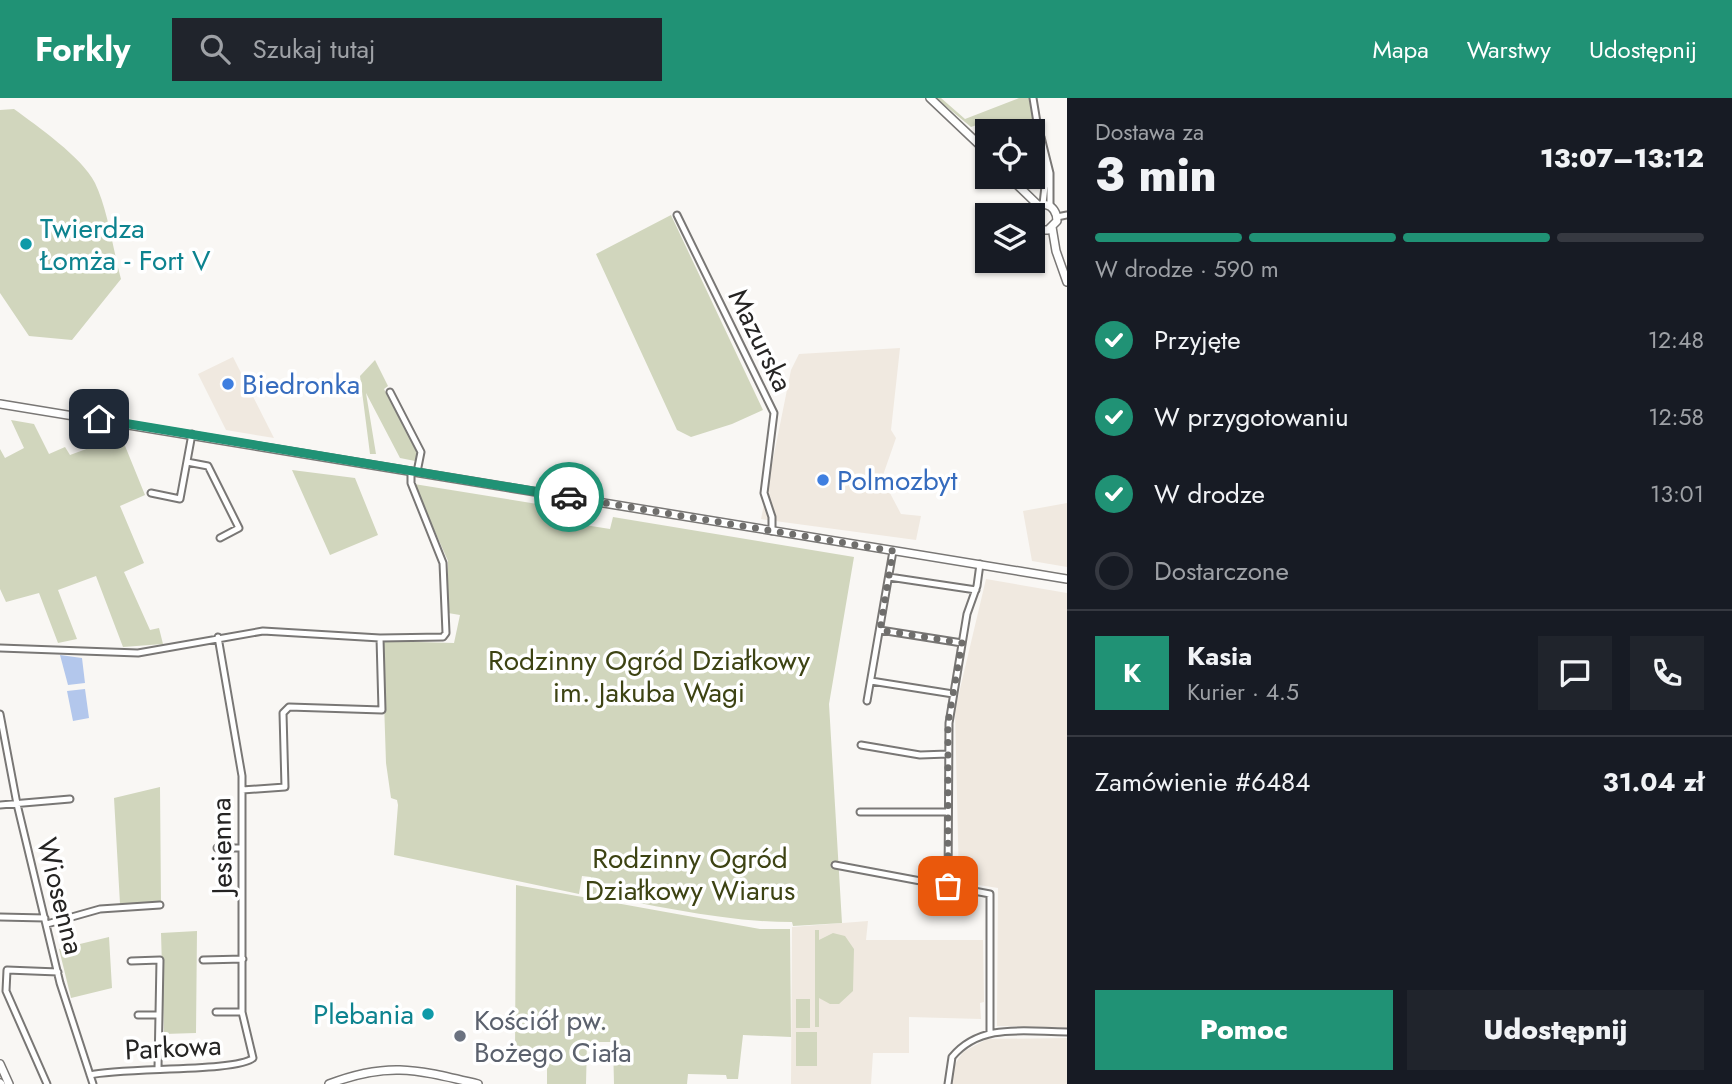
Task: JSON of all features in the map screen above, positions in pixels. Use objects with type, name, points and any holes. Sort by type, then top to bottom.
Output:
[{"type":"main road","points":[[929,98],[975,141]]},
{"type":"main road","points":[[1020,189],[1034,203]]},
{"type":"main road","points":[[1045,211],[1057,217],[1052,228],[1056,251],[1067,282]]},
{"type":"main road","points":[[1045,230],[1052,228]]},
{"type":"main road","points":[[1045,233],[1056,251]]},
{"type":"main road","points":[[0,404],[1067,579]]},
{"type":"main road","points":[[0,1064],[9,1084]]},
{"type":"main road","points":[[329,1084],[371,1070],[396,1068],[456,1082],[478,1084]]},
{"type":"street","points":[[1033,98],[1050,173],[1041,203]]},
{"type":"street","name":"Mazurska","points":[[677,215],[774,413],[764,493],[772,517],[772,531]]},
{"type":"street","points":[[1057,217],[1067,215]]},
{"type":"street","points":[[0,648],[138,653],[264,631],[437,639],[446,633],[443,563],[411,483],[421,452],[390,392]]},
{"type":"street","points":[[151,493],[180,499],[192,434]]},
{"type":"street","points":[[187,462],[208,466],[239,528],[220,538]]},
{"type":"street","points":[[867,701],[893,551]]},
{"type":"street","points":[[948,886],[948,723],[967,614],[976,590],[980,564]]},
{"type":"street","points":[[889,577],[976,590]]},
{"type":"street","points":[[880,630],[962,643]]},
{"type":"street","name":"Jesienna","points":[[218,638],[240,761],[242,1012],[253,1055]]},
{"type":"street","points":[[242,790],[285,787],[283,713],[289,707],[382,710],[380,638]]},
{"type":"street","points":[[871,681],[953,694]]},
{"type":"street","name":"Wiosenna","points":[[0,714],[17,804],[58,972],[93,1084]]},
{"type":"street","points":[[860,744],[920,755],[948,754]]},
{"type":"street","points":[[0,805],[70,799]]},
{"type":"street","points":[[860,812],[948,812]]},
{"type":"street","points":[[217,848],[242,848]]},
{"type":"street","points":[[835,865],[990,894],[990,1032]]},
{"type":"street","points":[[0,917],[46,921],[100,909],[160,905]]},
{"type":"street","points":[[203,960],[243,959]]},
{"type":"street","points":[[131,961],[160,960],[158,1068]]},
{"type":"street","points":[[47,1084],[6,991],[7,970],[58,972]]},
{"type":"street","points":[[216,1012],[242,1012]]},
{"type":"street","points":[[138,1015],[159,1015]]},
{"type":"street","points":[[948,1084],[952,1057],[967,1043],[990,1032],[1067,1032]]},
{"type":"street","name":"Parkowa","points":[[90,1075],[158,1068],[239,1065],[250,1062],[253,1055]]},
{"type":"shaded area","points":[[900,348],[891,430],[896,438],[882,478],[901,514],[921,516],[916,540],[761,519],[791,370],[799,354]]},
{"type":"shaded area","points":[[233,357],[274,438],[226,430],[198,374]]},
{"type":"shaded area","points":[[1067,503],[1067,567],[1032,561],[1023,511]]},
{"type":"shaded area","points":[[986,579],[1067,593],[1067,1028],[997,1026],[998,888],[959,882],[955,710]]},
{"type":"shaded area","points":[[868,921],[866,940],[983,940],[984,1002],[980,1003],[981,1019],[909,1017],[909,1053],[873,1053],[871,1084],[791,1084],[792,927]]},
{"type":"shaded area","points":[[1067,1038],[1067,1084],[952,1084],[952,1069],[963,1052],[987,1039]]},
{"type":"green space","points":[[936,98],[941,98],[965,119],[1019,98],[1029,98],[1033,119],[975,119],[975,126],[971,127]]},
{"type":"green space","points":[[14,109],[58,143],[89,173],[100,194],[107,218],[121,279],[72,340],[29,336],[0,293],[0,110]]},
{"type":"green space","points":[[671,215],[763,410],[732,424],[691,437],[677,430],[596,254]]},
{"type":"green space","points":[[375,360],[388,386],[384,389],[417,453],[415,461],[400,458],[366,393],[376,454],[370,454],[360,376]]},
{"type":"green space","points":[[11,420],[34,424],[49,454],[65,447],[70,455],[89,448],[81,430],[121,436],[145,495],[120,506],[144,563],[124,572],[150,630],[159,628],[163,644],[123,647],[96,576],[58,590],[77,639],[58,643],[39,593],[6,602],[0,589],[0,449],[5,458],[24,448]]},
{"type":"green space","points":[[292,470],[355,478],[378,535],[330,555]]},
{"type":"green space","name":"Rodzinny Ogród Działkowy im. Jakuba Wagi","points":[[414,484],[562,508],[560,521],[610,529],[613,517],[854,557],[829,704],[842,923],[793,926],[792,922],[691,912],[589,893],[591,877],[582,876],[579,894],[394,855],[398,805],[397,800],[391,798],[386,763],[382,641],[454,643],[460,615],[448,613],[448,561]]},
{"type":"green space","points":[[160,787],[161,902],[120,904],[114,798]]},
{"type":"green space","points":[[516,885],[760,929],[790,929],[791,1037],[743,1035],[738,1079],[727,1079],[726,1075],[688,1074],[687,1084],[614,1084],[613,1042],[587,1042],[586,1084],[547,1084],[547,1056],[515,1055]]},
{"type":"green space","points":[[815,930],[819,930],[819,940],[833,933],[845,936],[854,949],[853,991],[839,1004],[830,1004],[819,998],[819,1027],[815,1027]]},
{"type":"green space","points":[[197,931],[196,1033],[164,1034],[161,933]]},
{"type":"green space","points":[[109,937],[112,988],[71,998],[59,949]]},
{"type":"green space","points":[[796,999],[810,999],[810,1028],[796,1028]]},
{"type":"green space","points":[[796,1032],[817,1032],[817,1066],[796,1066]]},
{"type":"water","points":[[60,655],[82,658],[85,683],[68,685]]},
{"type":"water","points":[[85,689],[89,718],[73,721],[67,691]]},
{"type":"way so far","points":[[569,497],[893,551],[880,630],[962,643],[948,723],[948,886]]},
{"type":"place","name":"Twierdza Łomża - Fort V","points":[[26,244]]},
{"type":"place","name":"Biedronka","points":[[228,384]]},
{"type":"place","name":"Polmozbyt","points":[[823,480]]},
{"type":"place","name":"Plebania","points":[[428,1014]]},
{"type":"place","name":"Kościół pw. Bożego Ciała","points":[[460,1036]]},
{"type":"route","points":[[99,419],[569,497]]},
{"type":"park label","name":"Rodzinny Ogród Działkowy Wiarus","points":[[690,874]]}]
